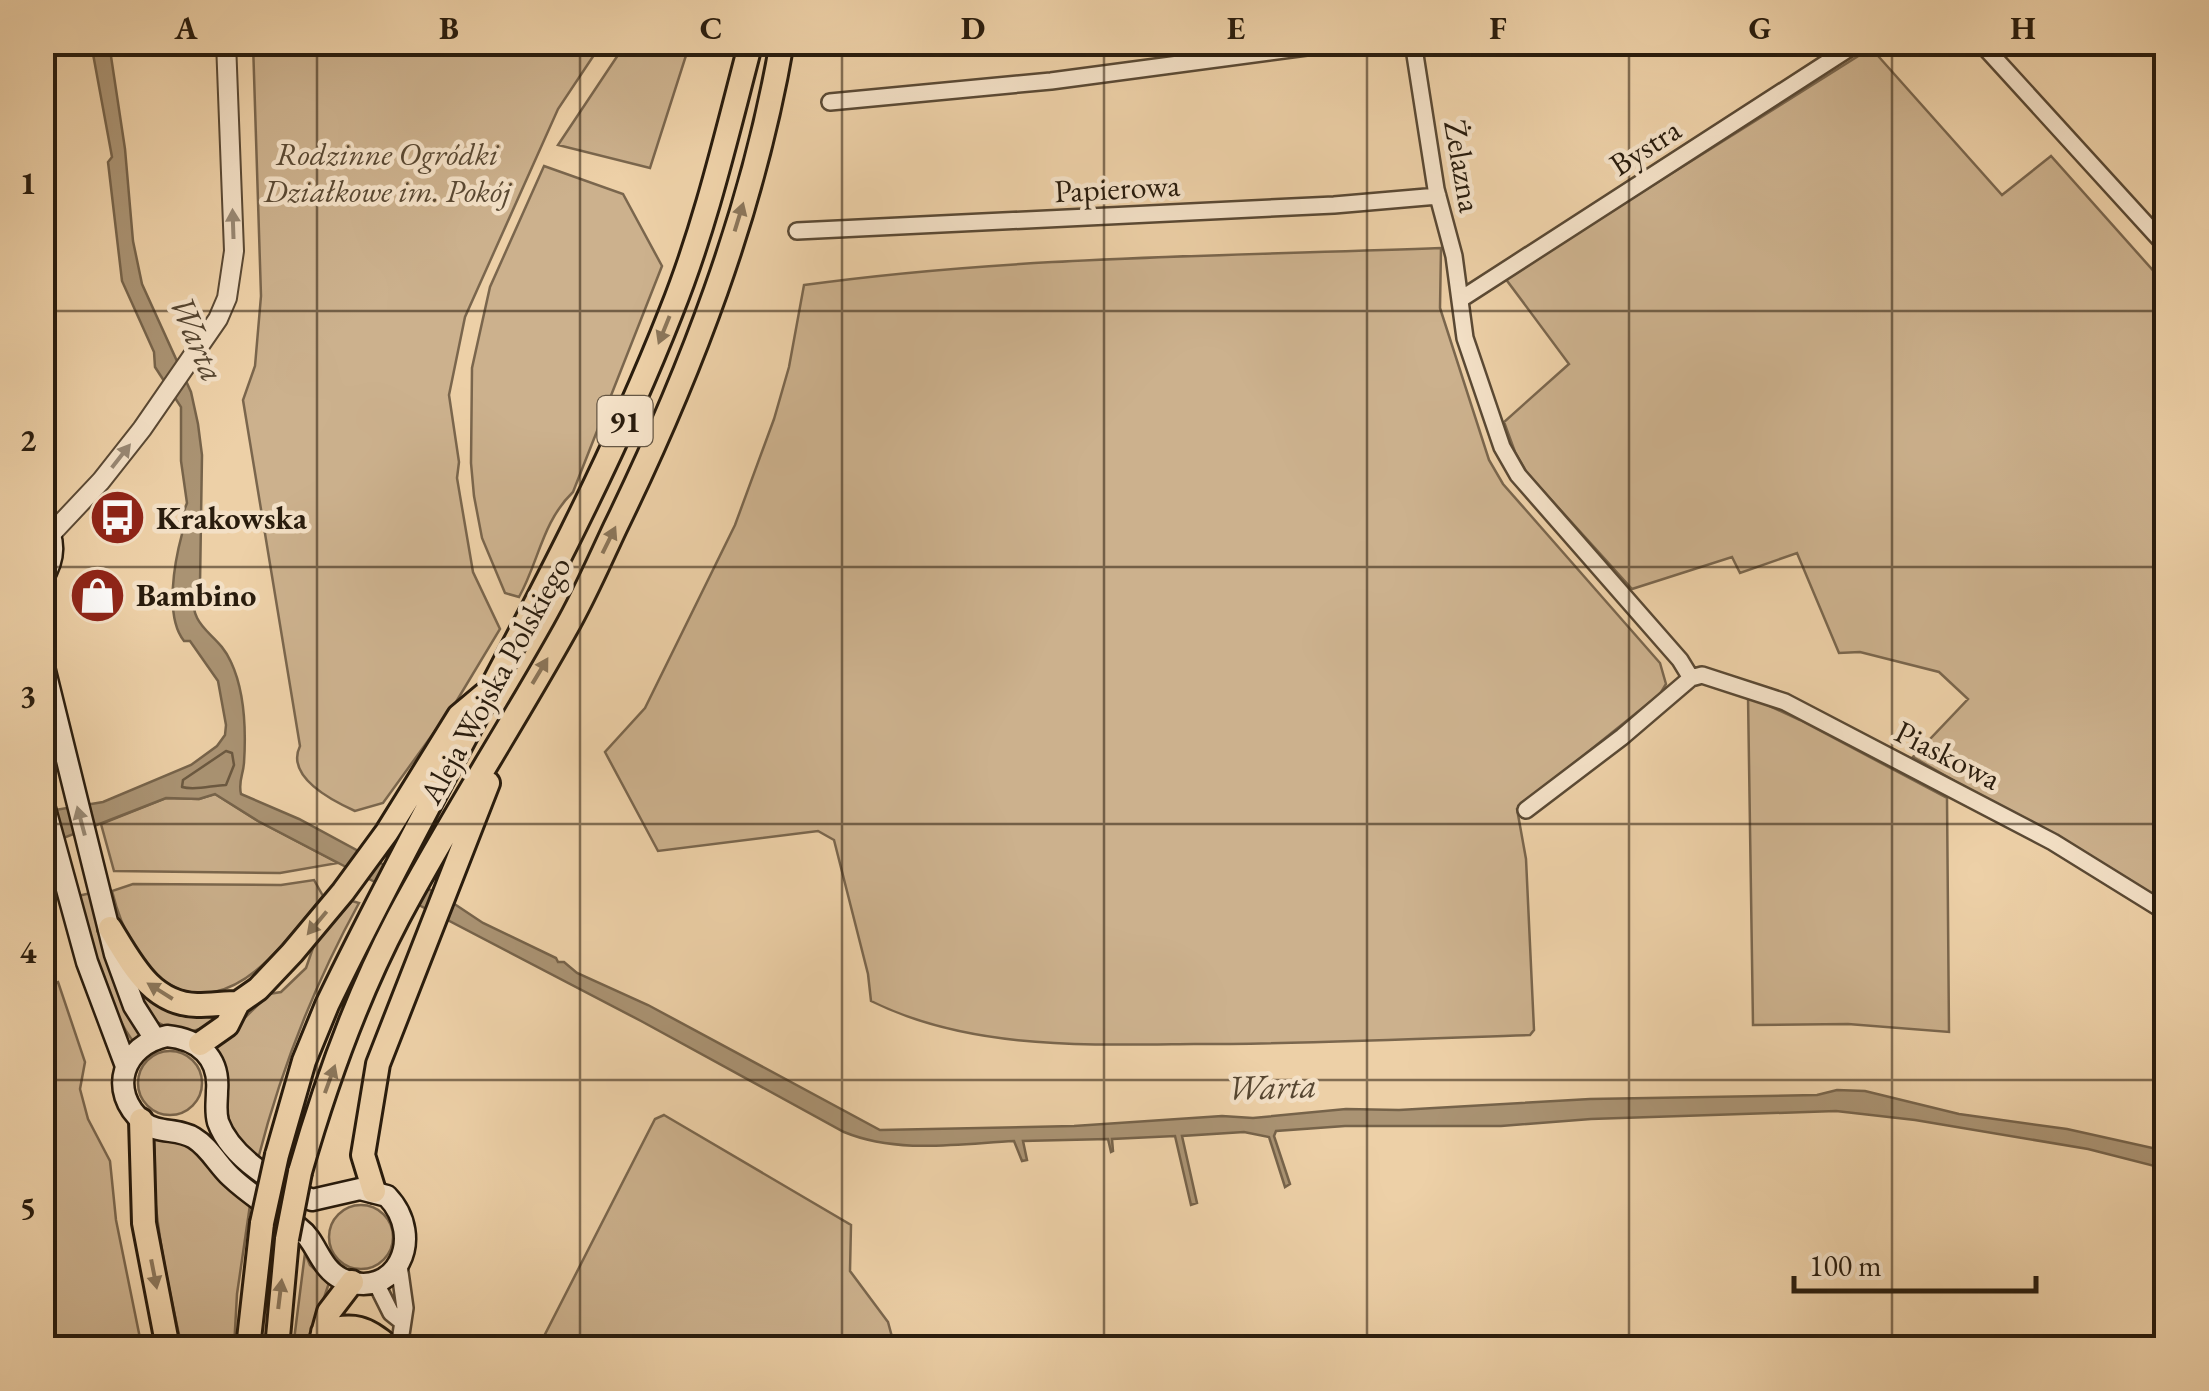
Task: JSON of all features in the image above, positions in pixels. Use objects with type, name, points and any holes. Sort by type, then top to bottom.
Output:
[{"type":"main road","name":"Aleja Wojska Polskiego","points":[[248,1348],[262,1223],[304,1061],[326,1005],[605,466],[673,306],[722,154],[751,42]]},
{"type":"main road","name":"Aleja Wojska Polskiego","points":[[277,1348],[287,1239],[300,1172],[331,1074],[398,920],[566,628],[666,425],[703,329],[746,196],[782,42]]},
{"type":"main road","points":[[776,80],[799,42]]},
{"type":"main road","points":[[43,583],[52,556],[47,527]]},
{"type":"main road","points":[[42,659],[125,986],[155,1038]]},
{"type":"main road","points":[[200,1044],[227,1024],[238,1003],[258,989],[343,892],[387,832],[458,716],[491,690]]},
{"type":"main road","points":[[374,1191],[363,1154],[371,1095],[384,1048],[514,714]]},
{"type":"main road","points":[[42,798],[89,970],[126,1066]]},
{"type":"main road","points":[[110,928],[138,974],[156,992],[194,1005],[238,1003]]},
{"type":"main road","points":[[321,1340],[329,1312],[364,1281],[399,1265],[406,1242],[404,1220],[386,1196],[374,1191],[360,1189],[312,1200],[276,1181],[242,1156],[218,1122],[217,1077],[212,1060],[200,1044],[184,1038],[155,1038],[134,1051],[126,1066],[124,1087],[141,1120],[151,1127],[195,1138],[234,1179],[303,1231],[328,1269],[364,1281]]},
{"type":"main road","points":[[141,1120],[144,1223],[168,1348]]},
{"type":"main road","points":[[321,1340],[356,1326],[370,1330],[390,1348]]},
{"type":"street","points":[[47,527],[102,481],[218,319],[227,298],[234,250],[226,42]]},
{"type":"street","points":[[830,102],[1051,81],[1344,42]]},
{"type":"street","name":"Żelazna","points":[[1413,42],[1438,196],[1461,299]]},
{"type":"street","name":"Bystra","points":[[1461,299],[1859,42]]},
{"type":"street","points":[[1980,42],[2166,246]]},
{"type":"street","name":"Papierowa","points":[[798,231],[1334,205],[1438,196]]},
{"type":"street","points":[[1461,299],[1465,338],[1502,447],[1518,475],[1680,660],[1691,678],[1526,810]]},
{"type":"street","name":"Piaskowa","points":[[1691,678],[1702,676],[1786,702],[2053,842],[2166,912]]},
{"type":"street","points":[[398,1348],[405,1308],[399,1265]]},
{"type":"street","points":[[364,1281],[401,1321]]},
{"type":"green space","name":"Rodzinne Ogródki Działkowe im. Pokój","points":[[253,43],[602,43],[558,109],[465,317],[449,395],[459,462],[457,478],[473,572],[500,629],[456,702],[383,803],[355,811],[314,786],[299,768],[300,746],[243,400],[255,366],[261,296]]},
{"type":"green space","points":[[626,43],[690,43],[650,168],[558,145]]},
{"type":"green space","points":[[1871,48],[2002,195],[2051,156],[2166,285],[2166,904],[1913,757],[1968,699],[1939,672],[1860,652],[1839,653],[1797,553],[1740,573],[1732,557],[1632,589],[1527,473],[1504,422],[1569,364],[1505,278]]},
{"type":"green space","points":[[544,166],[623,194],[662,266],[573,492],[554,516],[519,597],[505,593],[482,538],[471,463],[472,368],[490,287]]},
{"type":"green space","points":[[1441,248],[1440,308],[1489,460],[1503,484],[1660,663],[1666,684],[1660,694],[1517,809],[1526,859],[1534,1030],[1530,1035],[1112,1045],[1029,1041],[948,1029],[871,1001],[868,974],[834,840],[818,831],[658,851],[605,752],[645,708],[735,525],[789,367],[804,285],[1042,263]]},
{"type":"green space","points":[[1748,696],[1947,798],[1949,1032],[1848,1024],[1753,1025]]},
{"type":"green space","points":[[215,794],[338,863],[280,873],[114,871],[101,824],[166,798],[199,799]]},
{"type":"green space","points":[[314,880],[323,896],[282,945],[240,982],[214,992],[190,992],[169,984],[150,968],[121,921],[112,891],[133,884],[281,885]]},
{"type":"green space","points":[[91,893],[143,1035],[134,1043],[114,1009],[94,953],[78,896]]},
{"type":"green space","points":[[352,901],[359,903],[300,1028],[258,1159],[231,1129],[214,1048],[269,994],[281,992],[306,968],[314,945]]},
{"type":"green space","points":[[58,982],[85,1062],[80,1089],[88,1119],[110,1161],[116,1220],[142,1348],[43,1348],[42,987]]},
{"type":"green space","points":[[130,982],[147,997],[233,1007],[203,1028],[175,1030],[150,1018]]},
{"type":"green space","points":[[170,1051],[192,1061],[202,1083],[192,1105],[170,1115],[148,1105],[138,1083],[148,1061]]},
{"type":"green space","points":[[664,1115],[851,1225],[850,1271],[888,1322],[895,1348],[538,1348],[655,1119]]},
{"type":"green space","points":[[153,1136],[183,1141],[196,1149],[250,1205],[237,1294],[234,1348],[182,1348],[158,1225]]},
{"type":"green space","points":[[361,1205],[383,1215],[393,1237],[383,1259],[361,1269],[339,1259],[329,1237],[339,1215]]},
{"type":"green space","points":[[305,1253],[310,1265],[329,1283],[307,1348],[293,1348]]},
{"type":"water","points":[[91,43],[109,43],[125,149],[133,241],[142,284],[191,392],[198,424],[202,455],[200,585],[193,588],[193,602],[200,622],[225,651],[239,686],[245,738],[241,794],[299,819],[447,899],[483,923],[648,1005],[880,1130],[1074,1126],[1590,1099],[1817,1095],[1837,1090],[1865,1091],[1959,1114],[2067,1129],[2166,1151],[2166,1169],[2088,1149],[1836,1111],[1501,1126],[1345,1126],[1276,1131],[1274,1136],[1290,1184],[1285,1187],[1269,1137],[1244,1132],[1182,1136],[1197,1203],[1191,1205],[1175,1136],[1112,1139],[1111,1152],[1108,1139],[1023,1141],[1027,1160],[1022,1161],[1014,1141],[906,1145],[844,1132],[258,821],[215,794],[199,799],[166,798],[43,846],[43,812],[103,802],[191,765],[217,746],[225,735],[226,725],[218,681],[190,641],[184,641],[174,617],[174,573],[182,534],[178,526],[187,503],[181,461],[181,407],[155,367],[154,352],[122,281],[108,162],[112,157]]},
{"type":"place","name":"Krakowska","points":[[117,518]]},
{"type":"place","name":"Bambino","points":[[97,595]]},
{"type":"water label","name":"Warta","points":[[198,338]]},
{"type":"water label","name":"Warta","points":[[1272,1086]]}]
